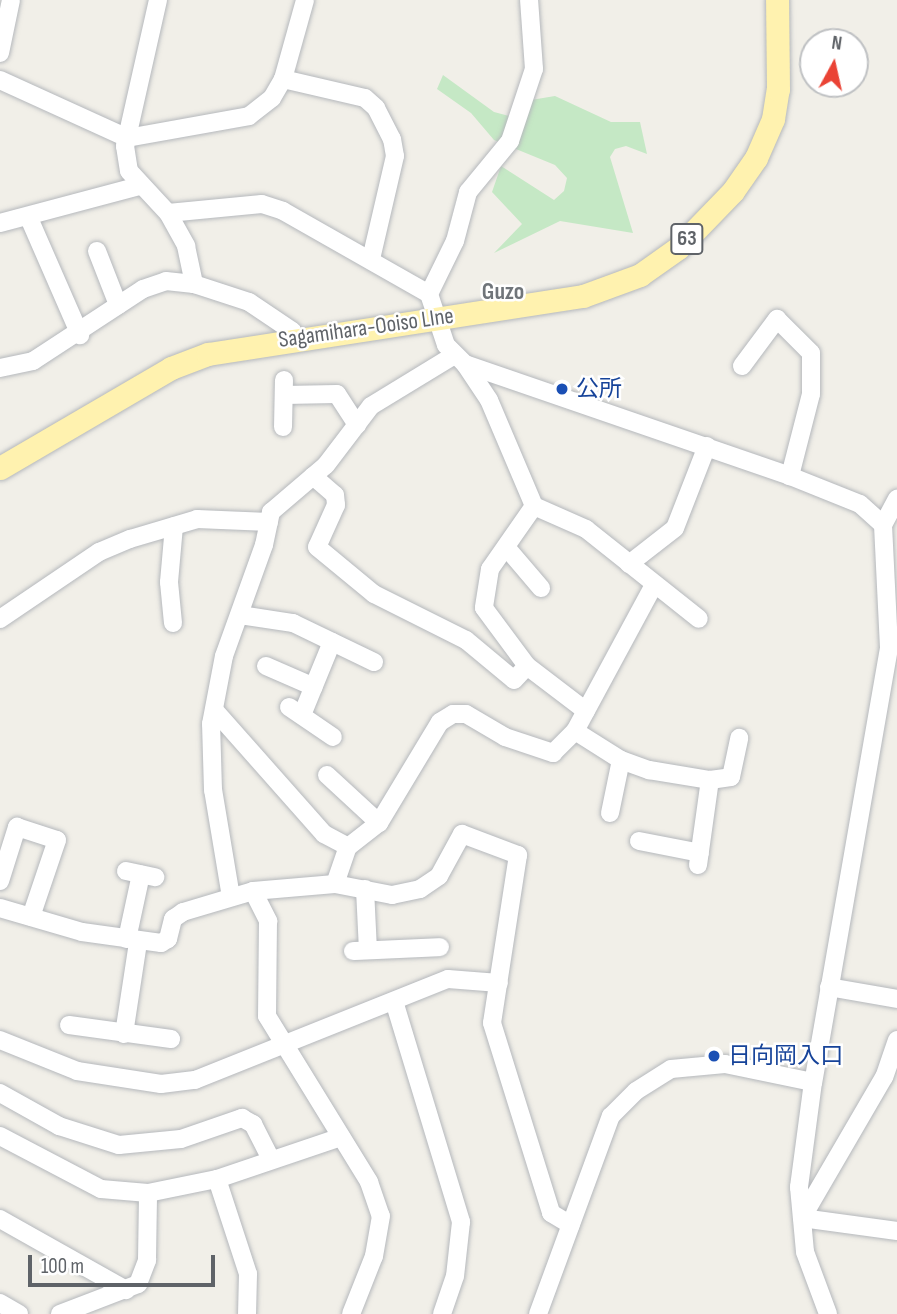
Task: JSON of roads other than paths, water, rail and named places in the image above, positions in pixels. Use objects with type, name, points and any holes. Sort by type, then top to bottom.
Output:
[{"type":"main road","name":"Sagamihara-Ooiso LIne","points":[[0,468],[171,368],[208,354],[616,287],[678,248],[733,191],[756,158],[773,119],[778,89],[777,0]]},
{"type":"street","points":[[0,53],[2,29],[11,0]]},
{"type":"street","points":[[158,0],[127,138],[129,171],[139,186],[168,213],[186,246],[194,284]]},
{"type":"street","points":[[0,80],[127,138],[249,116],[272,98],[284,79],[305,0]]},
{"type":"street","points":[[529,0],[534,69],[510,141],[468,192],[454,241],[429,294],[436,318],[459,360],[489,400],[534,506],[586,529],[699,619]]},
{"type":"street","points":[[284,79],[365,98],[376,108],[393,139],[395,156],[371,259]]},
{"type":"street","points":[[0,223],[29,218],[79,199],[139,186]]},
{"type":"street","points":[[168,213],[262,204],[371,259],[429,294]]},
{"type":"street","points":[[29,218],[80,335]]},
{"type":"street","points":[[97,251],[118,305]]},
{"type":"street","points":[[0,368],[33,361],[80,335],[118,305],[166,281],[194,284],[249,302],[292,331],[294,338]]},
{"type":"street","points":[[742,366],[777,319],[811,353],[811,394],[790,476]]},
{"type":"street","points":[[231,897],[213,790],[211,724],[216,712],[224,656],[240,615],[271,512],[313,476],[371,406],[395,387],[459,360],[790,476],[860,504],[883,526]]},
{"type":"street","points":[[283,427],[284,388],[337,394],[357,425]]},
{"type":"street","points":[[629,564],[675,528],[707,446]]},
{"type":"street","points":[[313,476],[335,495],[336,505],[317,547],[374,594],[466,640],[514,680],[527,666]]},
{"type":"street","points":[[828,1314],[805,1252],[799,1187],[829,987],[893,651],[883,526],[897,499]]},
{"type":"street","points":[[534,506],[489,569],[484,608],[527,666],[586,711]]},
{"type":"street","points":[[0,619],[99,552],[174,526],[216,518],[269,522]]},
{"type":"street","points":[[173,623],[169,582],[174,526]]},
{"type":"street","points":[[506,547],[541,588]]},
{"type":"street","points":[[335,884],[348,847],[379,823],[440,722],[453,714],[466,714],[505,737],[553,753],[575,731],[653,584]]},
{"type":"street","points":[[240,615],[293,624],[374,662]]},
{"type":"street","points":[[332,642],[314,687],[295,711],[333,737]]},
{"type":"street","points":[[266,666],[314,687]]},
{"type":"street","points":[[216,712],[324,834],[348,847]]},
{"type":"street","points":[[575,731],[621,760],[649,770],[710,780],[730,777],[739,738]]},
{"type":"street","points":[[610,813],[621,760]]},
{"type":"street","points":[[338,779],[379,823]]},
{"type":"street","points":[[639,841],[699,859],[710,780]]},
{"type":"street","points":[[0,881],[17,827],[57,839],[31,917]]},
{"type":"street","points":[[0,908],[132,940],[161,943],[167,939],[173,919],[253,891],[335,884],[392,895],[420,889],[439,876],[462,834],[518,855],[492,1023],[551,1213],[571,1225]]},
{"type":"street","points":[[124,1034],[140,874]]},
{"type":"street","points":[[365,889],[360,951],[440,947]]},
{"type":"street","points":[[253,891],[268,921],[267,1016],[369,1182],[381,1216],[373,1256],[351,1314]]},
{"type":"street","points":[[0,1040],[78,1071],[161,1084],[195,1080],[448,979],[499,984]]},
{"type":"street","points":[[829,987],[897,999]]},
{"type":"street","points":[[394,1001],[461,1222],[455,1276],[442,1314]]},
{"type":"street","points":[[69,1025],[171,1039]]},
{"type":"street","points":[[802,1218],[884,1077],[897,1040]]},
{"type":"street","points":[[538,1314],[611,1116],[636,1091],[671,1069],[725,1064],[813,1082]]},
{"type":"street","points":[[0,1093],[59,1126],[120,1145],[168,1142],[242,1118],[253,1124],[271,1159]]},
{"type":"street","points":[[0,1136],[101,1189],[148,1193],[217,1179],[341,1138]]},
{"type":"street","points":[[217,1179],[248,1274],[247,1314]]},
{"type":"street","points":[[74,1312],[138,1284],[147,1260],[148,1193]]},
{"type":"street","points":[[802,1218],[897,1231]]},
{"type":"street","points":[[0,1219],[126,1290]]},
{"type":"street","points":[[0,1303],[19,1314]]},
{"type":"place","name":"公所","points":[[562,389]]},
{"type":"place","name":"日向岡入口","points":[[714,1056]]},
{"type":"district","name":"Guzo","points":[[503,292]]}]
